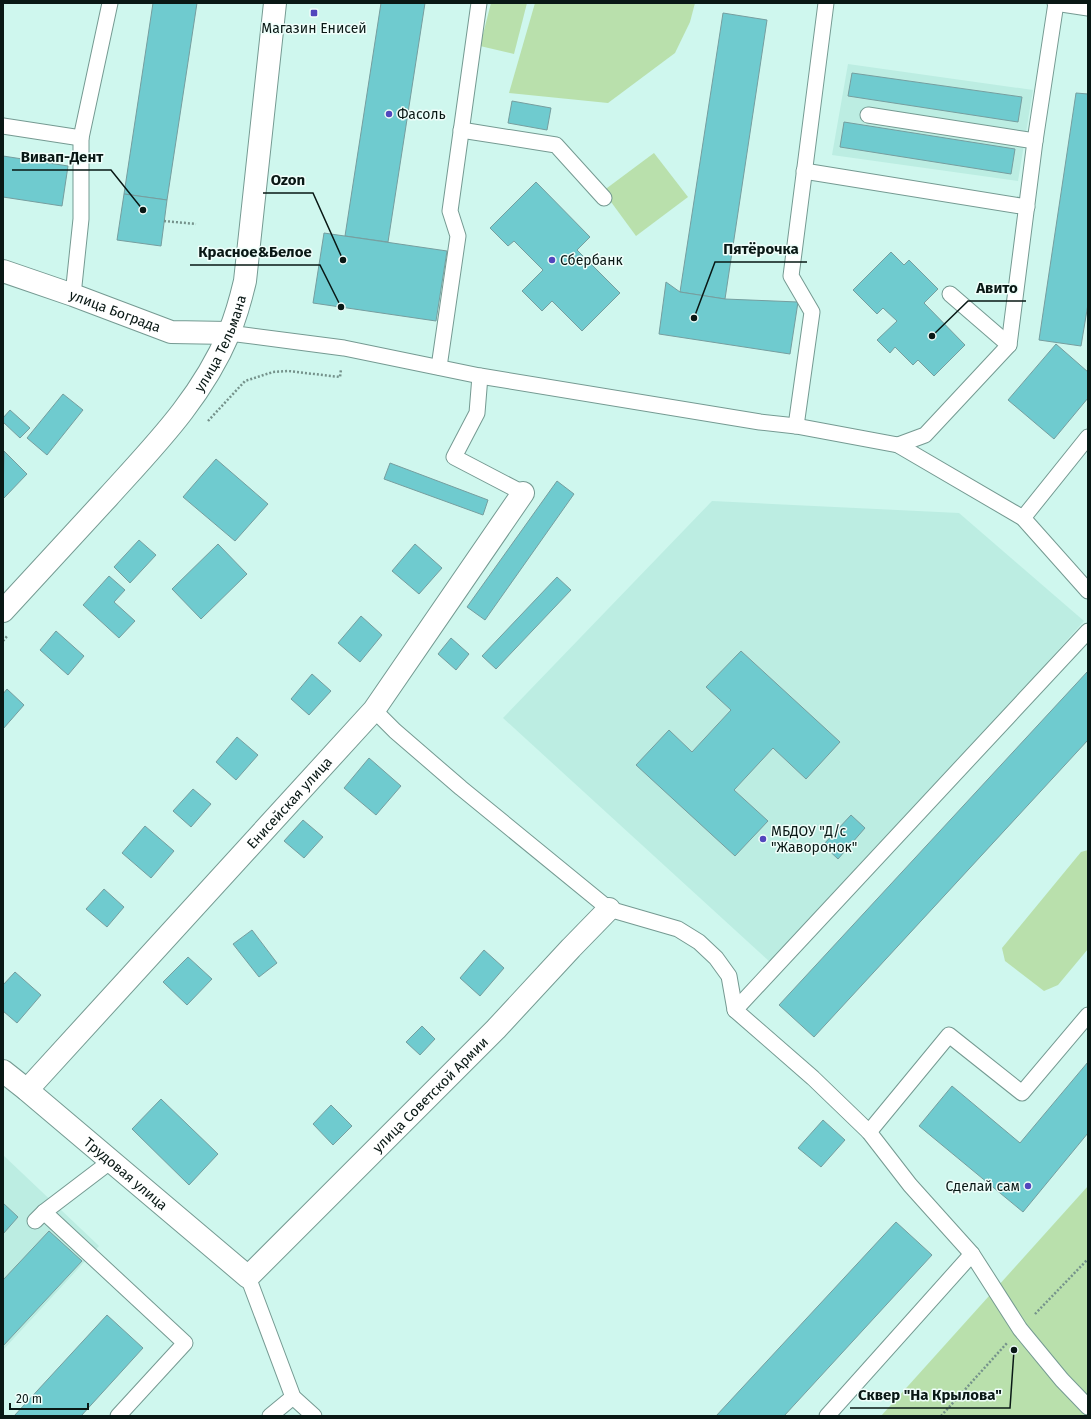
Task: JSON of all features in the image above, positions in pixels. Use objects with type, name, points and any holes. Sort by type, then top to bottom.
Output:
[{"type":"street","name":"улица Тельмана","points":[[3,611],[167,432],[195,396],[208,376],[229,333],[245,280],[275,3]]},
{"type":"street","name":"улица Бограда","points":[[3,271],[73,295],[171,332],[229,333]]},
{"type":"street","name":"Енисейская улица","points":[[27,1090],[374,710],[523,493]]},
{"type":"street","name":"улица Советской Армии","points":[[248,1277],[496,1029],[609,909]]},
{"type":"street","name":"Трудовая улица","points":[[3,1072],[27,1090],[248,1277]]},
{"type":"lane","points":[[73,295],[81,219],[81,138],[110,3]]},
{"type":"lane","points":[[439,367],[458,236],[450,211],[479,3]]},
{"type":"lane","points":[[796,426],[812,312],[791,276],[826,3]]},
{"type":"lane","points":[[898,445],[925,435],[1009,345],[1035,141],[1056,3],[1088,8]]},
{"type":"lane","points":[[868,115],[1035,141]]},
{"type":"lane","points":[[3,126],[81,138]]},
{"type":"lane","points":[[461,130],[556,145],[604,198]]},
{"type":"lane","points":[[804,171],[1027,207]]},
{"type":"lane","points":[[950,294],[1009,345]]},
{"type":"lane","points":[[229,333],[344,348],[480,376],[760,422],[796,426],[898,445],[1023,518],[1088,591]]},
{"type":"lane","points":[[480,376],[477,413],[454,457],[523,493]]},
{"type":"lane","points":[[1023,518],[1088,437]]},
{"type":"lane","points":[[735,1010],[1088,631]]},
{"type":"lane","points":[[374,710],[395,731],[461,788],[609,909],[678,929],[699,942],[716,958],[729,976],[735,1010],[813,1078],[869,1132],[910,1185],[972,1254],[1020,1329],[1062,1380],[1088,1407]]},
{"type":"lane","points":[[869,1132],[949,1035],[1022,1094],[1088,1015]]},
{"type":"lane","points":[[111,1161],[40,1217],[185,1343],[118,1416]]},
{"type":"lane","points":[[827,1416],[972,1254]]},
{"type":"lane","points":[[248,1277],[293,1397],[314,1416]]},
{"type":"lane","points":[[270,1416],[293,1397]]},
{"type":"path","points":[[164,221],[196,224]]},
{"type":"path","points":[[273,372],[288,371],[340,377],[341,367]]},
{"type":"shaded area","points":[[848,64],[1033,90],[1018,181],[832,155]]},
{"type":"shaded area","name":"МБДОУ \"Д/с \"Жаворонок\"","points":[[712,501],[959,513],[1084,621],[783,960],[770,962],[503,718]]},
{"type":"shaded area","points":[[3,1155],[99,1246],[3,1350]]},
{"type":"green space","points":[[491,3],[527,3],[514,54],[480,46]]},
{"type":"green space","points":[[535,3],[695,3],[690,22],[675,53],[608,103],[509,93]]},
{"type":"green space","points":[[654,153],[688,197],[636,236],[603,191]]},
{"type":"green space","points":[[1088,850],[1088,949],[1058,985],[1044,991],[1005,961],[1002,948],[1081,852]]},
{"type":"green space","points":[[1088,1186],[1088,1416],[881,1416]]},
{"type":"building","points":[[153,3],[197,3],[167,200],[124,194]]},
{"type":"building","points":[[381,3],[425,3],[388,242],[345,236]]},
{"type":"building","points":[[723,13],[767,20],[725,299],[680,292]]},
{"type":"building","points":[[852,73],[1022,97],[1018,122],[848,96]]},
{"type":"building","points":[[1076,93],[1088,94],[1088,304],[1081,346],[1039,340]]},
{"type":"building","points":[[512,101],[551,108],[547,130],[508,123]]},
{"type":"building","points":[[844,122],[1015,149],[1011,174],[840,147]]},
{"type":"building","points":[[3,156],[68,166],[62,206],[3,197]]},
{"type":"building","points":[[536,182],[590,237],[577,250],[620,293],[582,331],[552,301],[542,311],[522,291],[543,270],[514,241],[508,246],[490,228]]},
{"type":"building","points":[[124,194],[167,200],[161,246],[117,240]]},
{"type":"building","points":[[324,233],[447,251],[436,321],[313,303]]},
{"type":"building","points":[[891,252],[904,265],[909,260],[938,289],[924,303],[965,345],[934,376],[918,360],[913,365],[895,347],[890,353],[877,340],[897,321],[883,308],[877,314],[853,290]]},
{"type":"building","points":[[666,282],[680,292],[725,299],[798,302],[790,354],[659,334]]},
{"type":"building","points":[[1056,344],[1088,372],[1088,398],[1054,439],[1008,400]]},
{"type":"building","points":[[63,394],[83,410],[47,455],[27,438]]},
{"type":"building","points":[[10,410],[30,428],[20,438],[3,422],[3,418]]},
{"type":"building","points":[[4,451],[27,474],[4,498],[3,497]]},
{"type":"building","points":[[216,459],[268,504],[235,541],[183,497]]},
{"type":"building","points":[[390,463],[488,500],[483,515],[384,479]]},
{"type":"building","points":[[557,481],[574,494],[485,620],[467,607]]},
{"type":"building","points":[[139,540],[156,555],[130,583],[114,567]]},
{"type":"building","points":[[218,544],[247,574],[201,619],[172,589]]},
{"type":"building","points":[[415,544],[442,568],[419,594],[392,571]]},
{"type":"building","points":[[109,576],[125,590],[114,602],[135,621],[119,638],[83,605]]},
{"type":"building","points":[[557,577],[571,590],[496,669],[482,656]]},
{"type":"building","points":[[361,616],[382,635],[360,662],[338,643]]},
{"type":"building","points":[[56,631],[84,656],[68,675],[40,650]]},
{"type":"building","points":[[451,638],[469,654],[456,670],[438,654]]},
{"type":"building","points":[[741,651],[840,742],[806,779],[773,748],[734,790],[768,821],[735,856],[636,765],[669,730],[692,752],[731,710],[706,687]]},
{"type":"building","points":[[1088,671],[1088,740],[814,1037],[779,1005]]},
{"type":"building","points":[[312,674],[331,691],[309,715],[291,699]]},
{"type":"building","points":[[7,689],[24,705],[3,729],[3,694]]},
{"type":"building","points":[[237,737],[258,755],[236,780],[216,762]]},
{"type":"building","points":[[369,758],[401,786],[376,815],[344,788]]},
{"type":"building","points":[[193,789],[211,804],[191,827],[173,811]]},
{"type":"building","points":[[851,815],[865,828],[838,859],[823,845]]},
{"type":"building","points":[[303,820],[323,837],[304,858],[284,841]]},
{"type":"building","points":[[145,826],[174,851],[151,878],[122,853]]},
{"type":"building","points":[[104,889],[124,907],[107,927],[86,909]]},
{"type":"building","points":[[252,930],[277,963],[259,977],[233,944]]},
{"type":"building","points":[[484,950],[504,968],[480,996],[460,978]]},
{"type":"building","points":[[188,957],[212,979],[187,1005],[163,982]]},
{"type":"building","points":[[15,972],[41,995],[17,1023],[3,1011],[3,985]]},
{"type":"building","points":[[422,1026],[435,1039],[420,1055],[406,1042]]},
{"type":"building","points":[[1088,1062],[1088,1133],[1023,1212],[919,1126],[952,1086],[1020,1143]]},
{"type":"building","points":[[161,1099],[218,1154],[189,1185],[132,1129]]},
{"type":"building","points":[[331,1105],[352,1126],[333,1145],[313,1124]]},
{"type":"building","points":[[823,1120],[845,1140],[821,1167],[798,1148]]},
{"type":"building","points":[[3,1203],[18,1217],[3,1234]]},
{"type":"building","points":[[896,1222],[932,1255],[784,1416],[716,1416]]},
{"type":"building","points":[[49,1231],[82,1261],[3,1346],[3,1280]]},
{"type":"building","points":[[107,1315],[143,1348],[81,1416],[14,1416]]},
{"type":"place","name":"Магазин Енисей","points":[[314,13]]},
{"type":"place","name":"Фасоль","points":[[389,114]]},
{"type":"place","name":"Вивап-Дент","points":[[143,210]]},
{"type":"place","name":"Ozon","points":[[343,260]]},
{"type":"place","name":"Сбербанк","points":[[552,260]]},
{"type":"place","name":"Красное&Белое","points":[[341,307]]},
{"type":"place","name":"Пятёрочка","points":[[694,318]]},
{"type":"place","name":"Авито","points":[[932,336]]},
{"type":"place","name":"МБДОУ \"Д/с \"Жаворонок\"","points":[[763,839]]},
{"type":"place","name":"Сделай сам","points":[[1028,1186]]},
{"type":"place","name":"Сквер \"На Крылова\"","points":[[1014,1350]]}]
